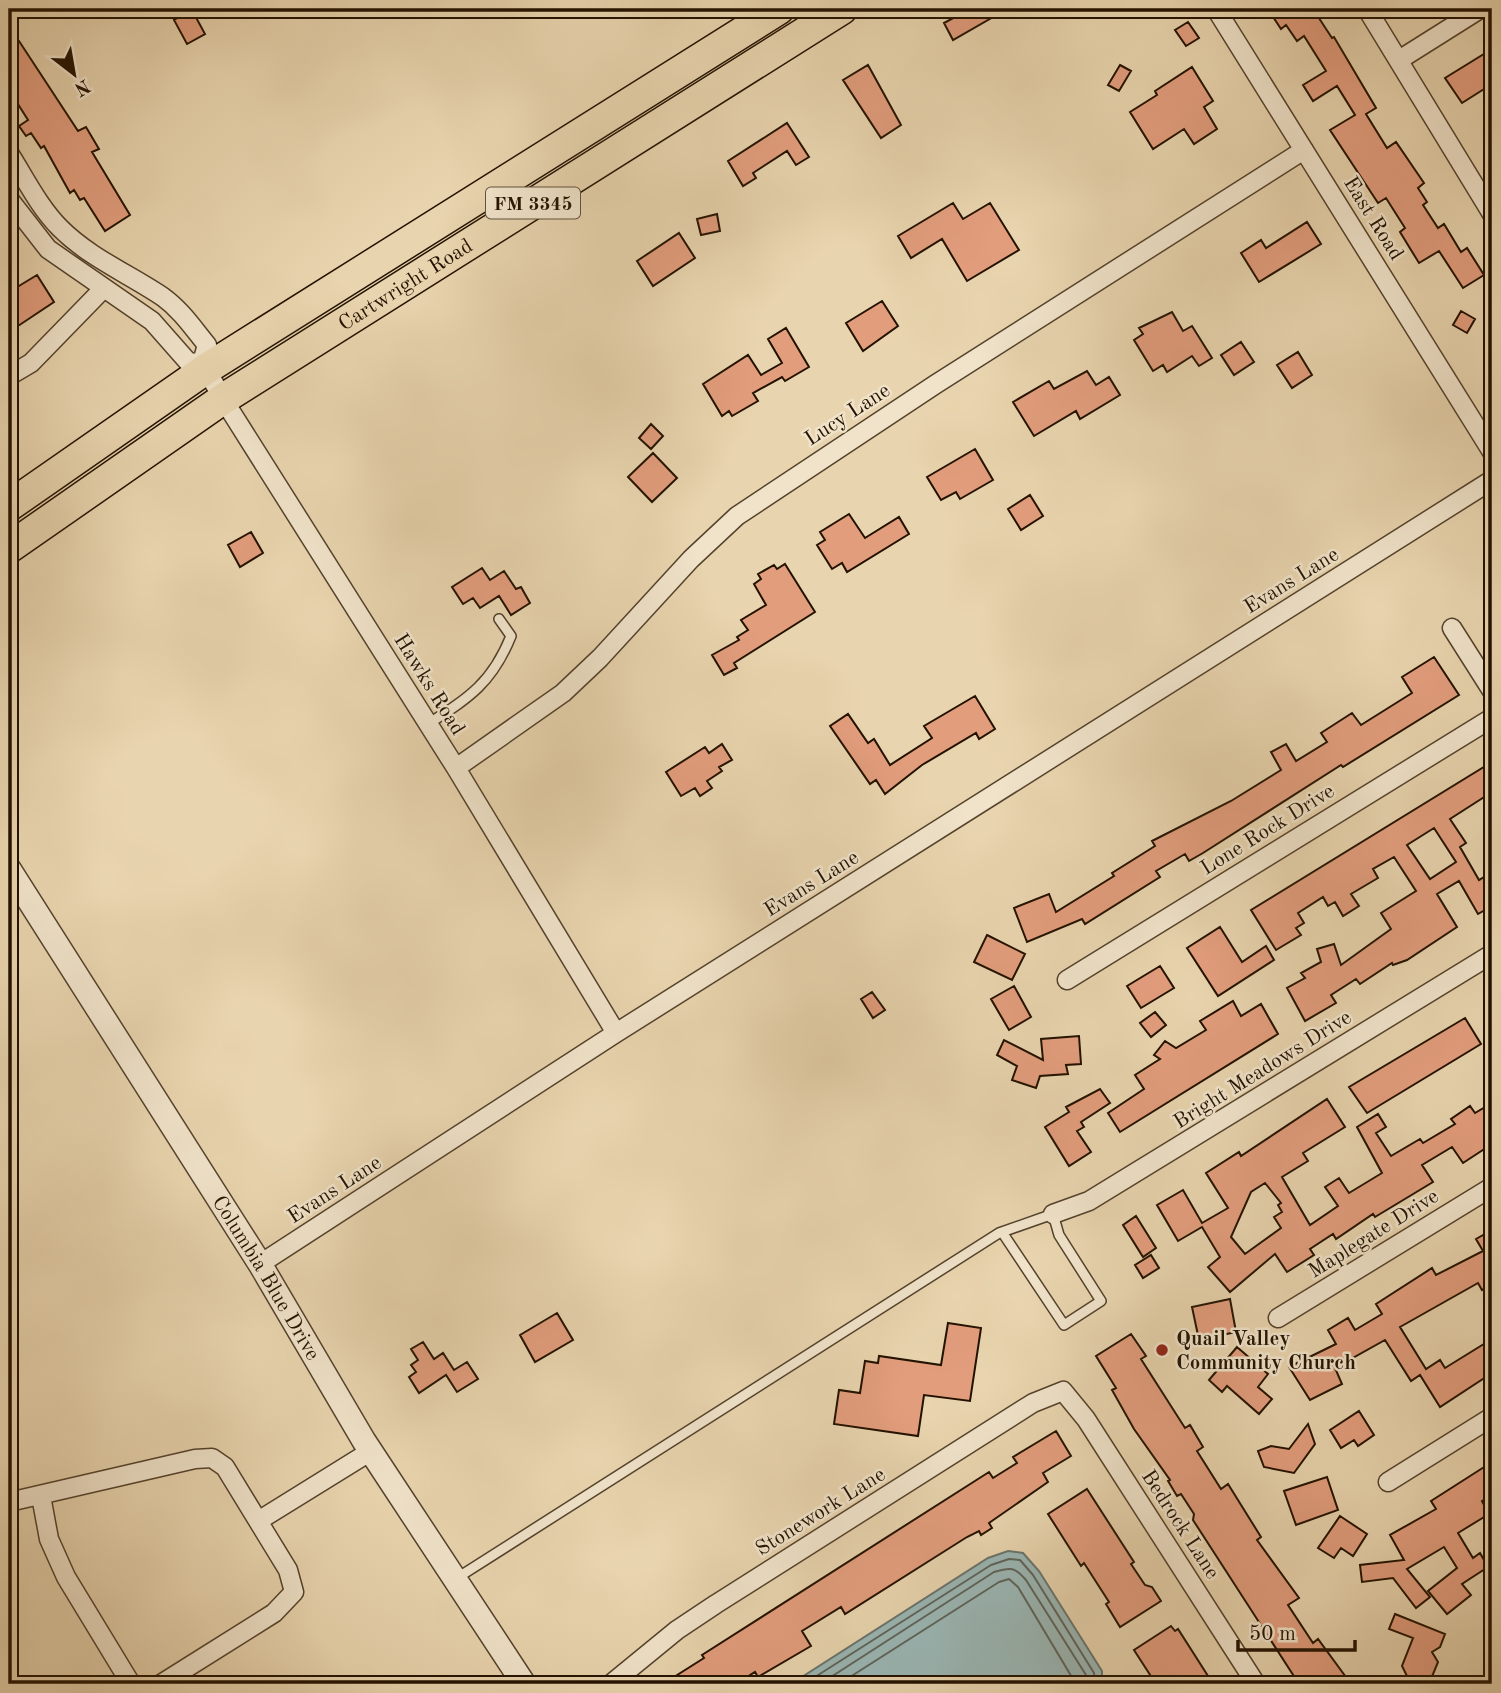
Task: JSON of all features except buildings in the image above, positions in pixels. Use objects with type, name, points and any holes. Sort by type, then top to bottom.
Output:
[{"type":"main road","name":"Cartwright Road","points":[[9,506],[204,365],[779,9]]},
{"type":"main road","name":"Cartwright Road","points":[[9,548],[223,399],[842,9]]},
{"type":"main road","points":[[616,110],[636,138]]},
{"type":"street","name":"East Road","points":[[1216,9],[1492,452]]},
{"type":"street","points":[[1367,9],[1492,214]]},
{"type":"street","points":[[1399,60],[1480,9]]},
{"type":"street","name":"Lucy Lane","points":[[456,768],[563,693],[600,659],[691,559],[746,509],[924,391],[1304,150]]},
{"type":"street","name":"Hawks Road","points":[[11,162],[44,210],[60,228],[79,245],[179,311],[206,345],[204,365],[223,399],[456,768],[616,1033]]},
{"type":"street","points":[[9,199],[48,249],[152,321],[189,363],[204,365]]},
{"type":"street","points":[[9,376],[31,362],[104,288]]},
{"type":"street","name":"Evans Lane","points":[[260,1264],[616,1033],[1492,480]]},
{"type":"street","points":[[1452,628],[1492,691]]},
{"type":"street","name":"Lone Rock Drive","points":[[1066,980],[1492,718]]},
{"type":"street","name":"Columbia Blue Drive","points":[[9,869],[260,1264],[371,1451],[524,1684]]},
{"type":"street","name":"Bright Meadows Drive","points":[[1053,1214],[1089,1202],[1492,954]]},
{"type":"street","name":"Maplegate Drive","points":[[1279,1318],[1492,1187]]},
{"type":"street","name":"Stonework Lane","points":[[611,1684],[677,1630],[716,1604],[1033,1403],[1063,1391]]},
{"type":"street","name":"Bedrock Lane","points":[[1063,1391],[1086,1419],[1256,1684]]},
{"type":"street","points":[[1388,1482],[1492,1417]]},
{"type":"street","points":[[258,1521],[371,1451]]},
{"type":"street","points":[[9,1502],[195,1459],[212,1458],[225,1468],[288,1570],[293,1592],[274,1613],[161,1684]]},
{"type":"street","points":[[41,1496],[49,1539],[65,1577],[131,1684]]},
{"type":"lane","points":[[428,724],[462,702],[491,677],[511,636],[499,619]]},
{"type":"lane","points":[[456,1579],[1002,1232],[1053,1214],[1059,1235],[1101,1301],[1063,1325],[1002,1232]]},
{"type":"water","points":[[1008,1551],[1023,1553],[1039,1571],[1102,1671],[1102,1684],[791,1684],[988,1558]]},
{"type":"place","name":"Quail Valley Community Church","points":[[1162,1350]]}]
